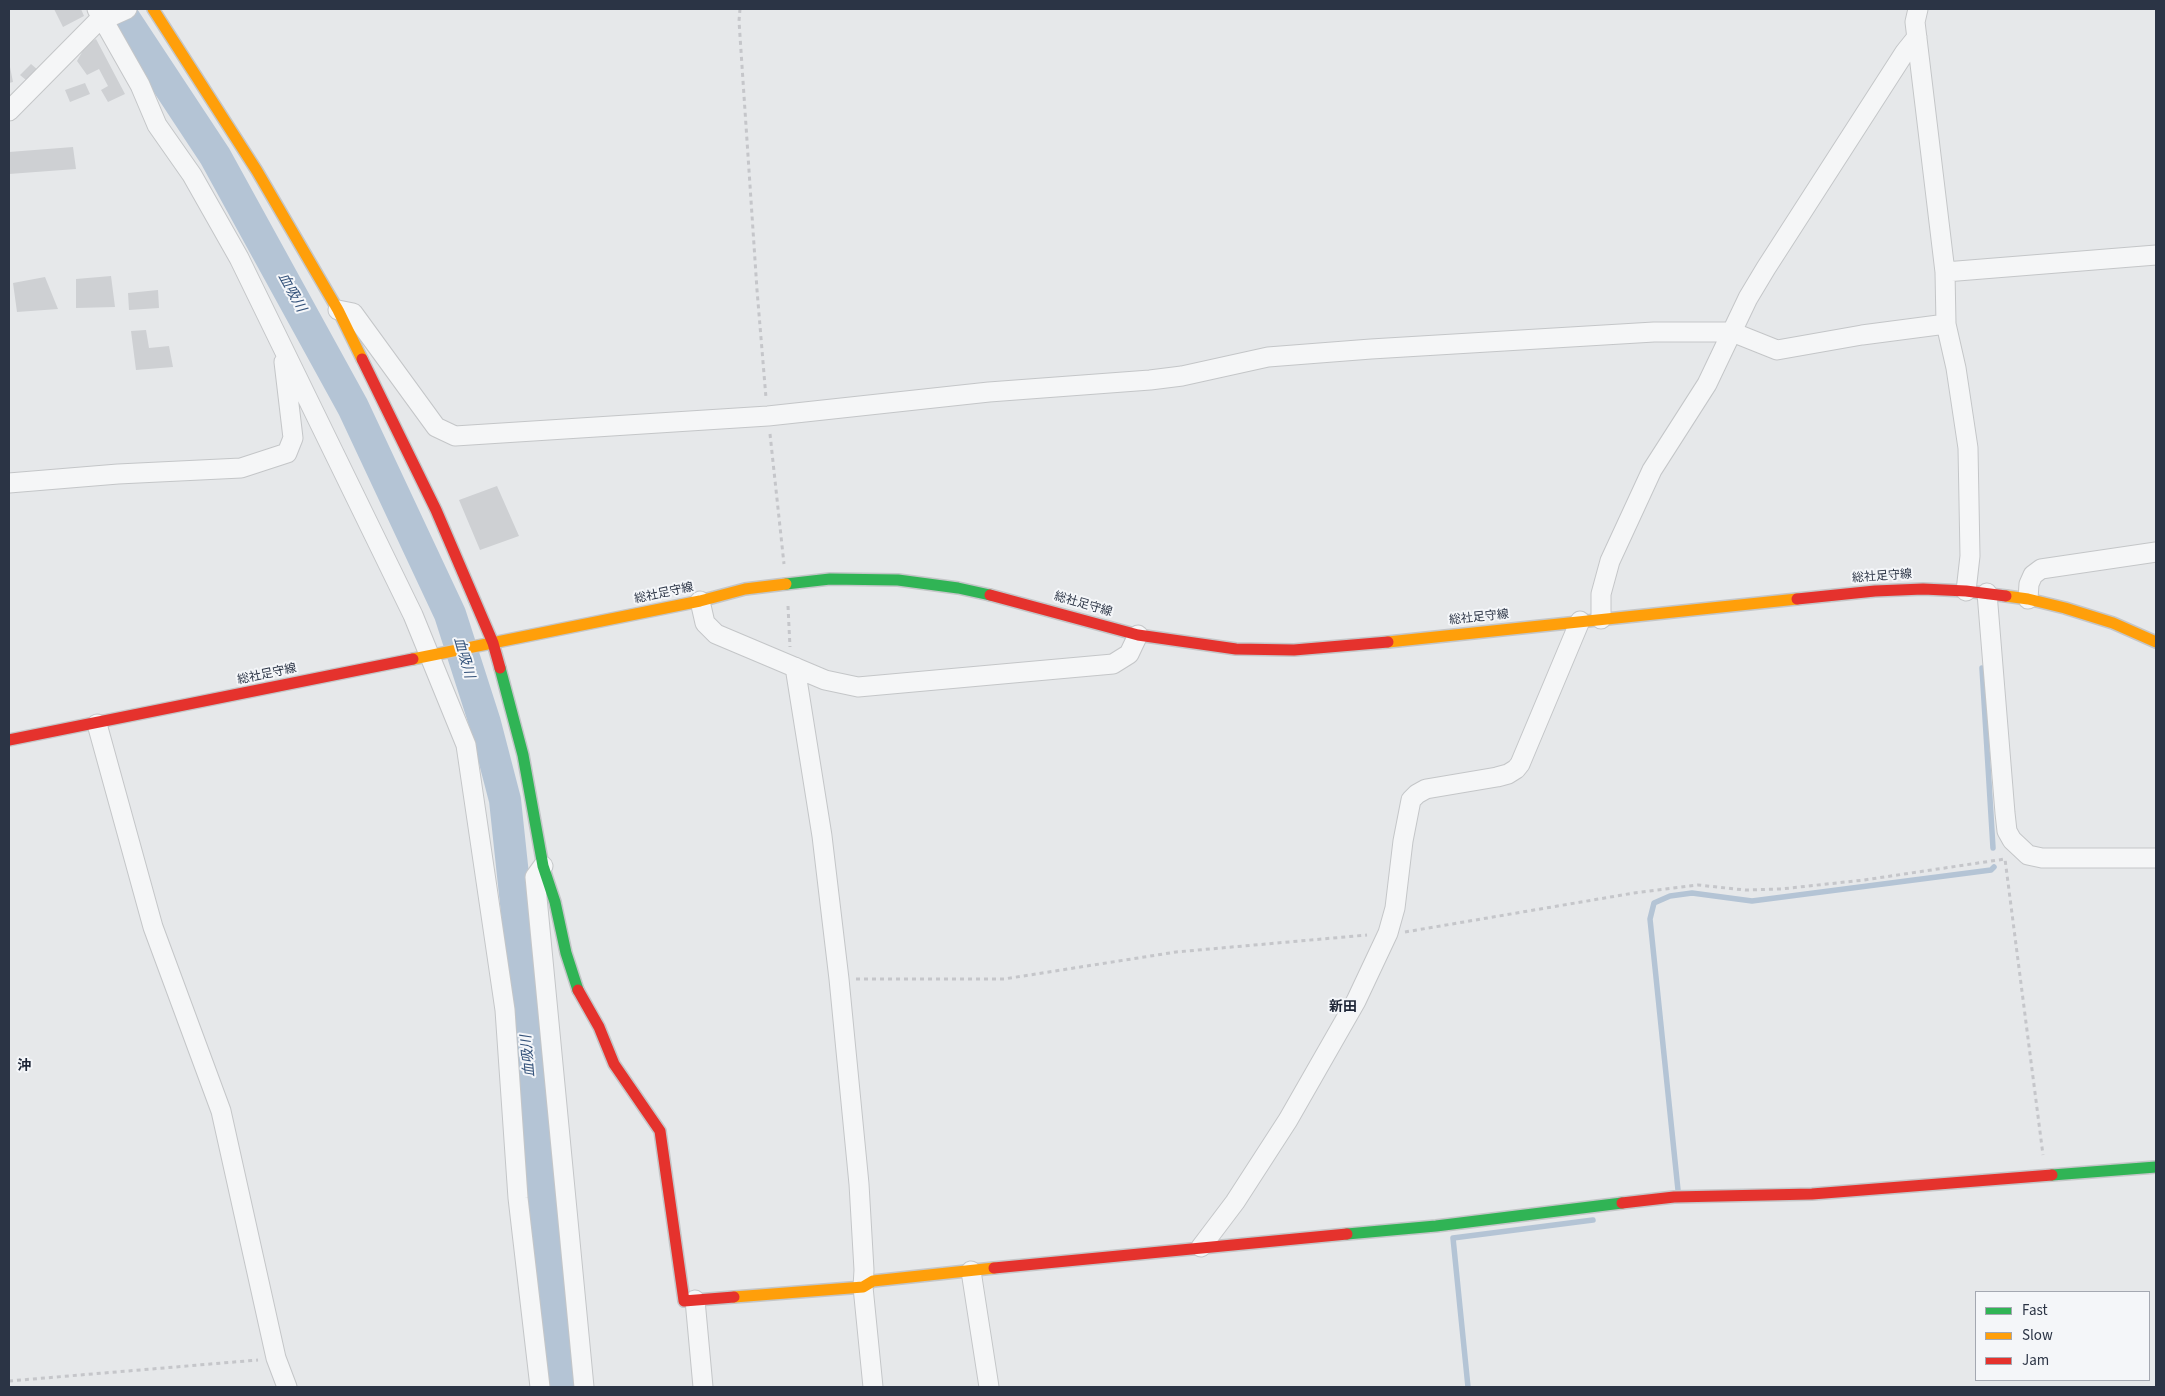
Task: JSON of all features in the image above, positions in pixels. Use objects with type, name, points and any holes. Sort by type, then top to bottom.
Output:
[{"type":"street","points":[[153,9],[257,170],[338,310],[436,510],[487,644],[523,755],[543,866],[555,902],[566,953],[580,996],[599,1027],[614,1064],[660,1131],[684,1301],[863,1287],[872,1281],[1201,1247],[1436,1226],[1674,1197],[1812,1194],[2156,1167]]},
{"type":"street","points":[[1918,9],[1915,22],[1916,37],[1950,272],[1946,324],[1956,368],[1968,448],[1970,556],[1966,590]]},
{"type":"street","points":[[9,111],[96,23],[110,13],[157,125],[192,175],[239,258],[413,615],[435,655],[468,755],[505,1010],[518,1198],[540,1387]]},
{"type":"street","points":[[1601,619],[1601,594],[1610,561],[1652,470],[1708,384],[1748,298],[1766,268],[1916,37]]},
{"type":"street","points":[[1950,272],[2156,255]]},
{"type":"street","points":[[338,310],[353,314],[436,427],[455,436],[768,416],[989,392],[1150,380],[1182,376],[1268,357],[1372,349],[1654,332],[1732,332],[1777,350],[1862,335],[1946,324]]},
{"type":"street","points":[[9,483],[118,474],[241,468],[287,453],[293,438],[282,347]]},
{"type":"street","points":[[2028,599],[2029,584],[2033,575],[2042,569],[2156,552]]},
{"type":"street","name":"総社足守線","points":[[9,740],[97,724],[700,601],[745,589],[830,579],[898,580],[958,588],[1015,600],[1138,635],[1236,649],[1294,650],[1357,645],[1875,590],[1923,588],[1966,590],[2028,599],[2065,608],[2112,623],[2156,642]]},
{"type":"street","points":[[1987,593],[2005,813],[2007,831],[2012,840],[2028,855],[2042,858],[2156,858]]},
{"type":"street","points":[[700,601],[705,623],[716,634],[825,680],[858,687],[934,682],[1113,664],[1129,654],[1138,635]]},
{"type":"street","points":[[1201,1247],[1235,1202],[1288,1120],[1356,1002],[1388,933],[1395,908],[1403,842],[1411,800],[1426,789],[1497,777],[1508,774],[1516,769],[1520,764],[1580,621]]},
{"type":"street","points":[[793,666],[822,836],[839,979],[859,1193],[864,1270],[863,1287],[873,1387]]},
{"type":"street","points":[[97,724],[153,927],[221,1111],[276,1358],[287,1387]]},
{"type":"street","points":[[543,866],[535,877],[584,1387]]},
{"type":"street","points":[[971,1271],[989,1387]]},
{"type":"street","points":[[695,1300],[703,1387]]},
{"type":"path","points":[[740,9],[739,21],[757,290],[768,416],[787,584],[793,666]]},
{"type":"path","points":[[839,979],[1004,978],[1176,952],[1412,931],[1634,893],[1689,886],[1698,885],[1745,890],[1781,889],[1864,880],[2004,859],[2045,1176]]},
{"type":"path","points":[[9,1381],[276,1358]]},
{"type":"building","points":[[54,9],[81,9],[84,16],[63,27]]},
{"type":"building","points":[[96,39],[125,94],[108,102],[101,90],[108,86],[99,69],[87,75],[77,61],[86,45]]},
{"type":"building","points":[[9,62],[13,82],[9,83]]},
{"type":"building","points":[[31,64],[38,70],[26,80],[20,75]]},
{"type":"building","points":[[85,83],[90,94],[70,102],[65,90]]},
{"type":"building","points":[[73,147],[76,169],[9,174],[9,152]]},
{"type":"building","points":[[111,276],[115,307],[76,308],[76,279]]},
{"type":"building","points":[[45,277],[58,309],[17,312],[13,283]]},
{"type":"building","points":[[158,290],[159,308],[129,310],[128,293]]},
{"type":"building","points":[[146,330],[149,348],[169,346],[173,367],[136,370],[131,331]]},
{"type":"building","points":[[497,486],[519,536],[480,550],[459,500]]},
{"type":"waterway","name":"血吸川","points":[[118,9],[215,156],[353,407],[450,614],[485,723],[505,800],[525,988],[559,1387]]},
{"type":"waterway","points":[[1982,668],[1993,848]]},
{"type":"waterway","points":[[1678,1190],[1650,919],[1654,903],[1670,896],[1692,893],[1752,901],[1991,870],[1994,867]]},
{"type":"waterway","points":[[1468,1387],[1453,1238],[1593,1220]]},
{"type":"traffic: fast","points":[[786,584],[830,579],[898,580],[958,588],[990,595]]},
{"type":"traffic: fast","points":[[500,668],[523,755],[543,866],[555,902],[566,953],[578,990]]},
{"type":"traffic: fast","points":[[2052,1175],[2156,1167]]},
{"type":"traffic: fast","points":[[1347,1234],[1436,1226],[1622,1203]]},
{"type":"traffic: slow","points":[[153,9],[257,171],[338,310],[362,359]]},
{"type":"traffic: slow","points":[[413,659],[700,601],[745,589],[786,584]]},
{"type":"traffic: slow","points":[[2006,596],[2065,608],[2113,623],[2156,642]]},
{"type":"traffic: slow","points":[[1388,642],[1797,599]]},
{"type":"traffic: slow","points":[[734,1297],[863,1287],[873,1281],[994,1268]]},
{"type":"traffic: jam","points":[[362,359],[436,510],[493,643],[500,668]]},
{"type":"traffic: jam","points":[[1797,599],[1875,591],[1923,589],[1966,591],[2006,596]]},
{"type":"traffic: jam","points":[[990,595],[1138,635],[1236,649],[1294,650],[1388,642]]},
{"type":"traffic: jam","points":[[9,740],[413,659]]},
{"type":"traffic: jam","points":[[578,990],[599,1027],[614,1064],[660,1131],[684,1301],[734,1297]]},
{"type":"traffic: jam","points":[[1622,1203],[1674,1197],[1812,1194],[2052,1175]]},
{"type":"traffic: jam","points":[[994,1268],[1347,1234]]},
{"type":"district","name":"新田","points":[[1343,1008]]},
{"type":"district","name":"沖","points":[[24,1067]]}]
